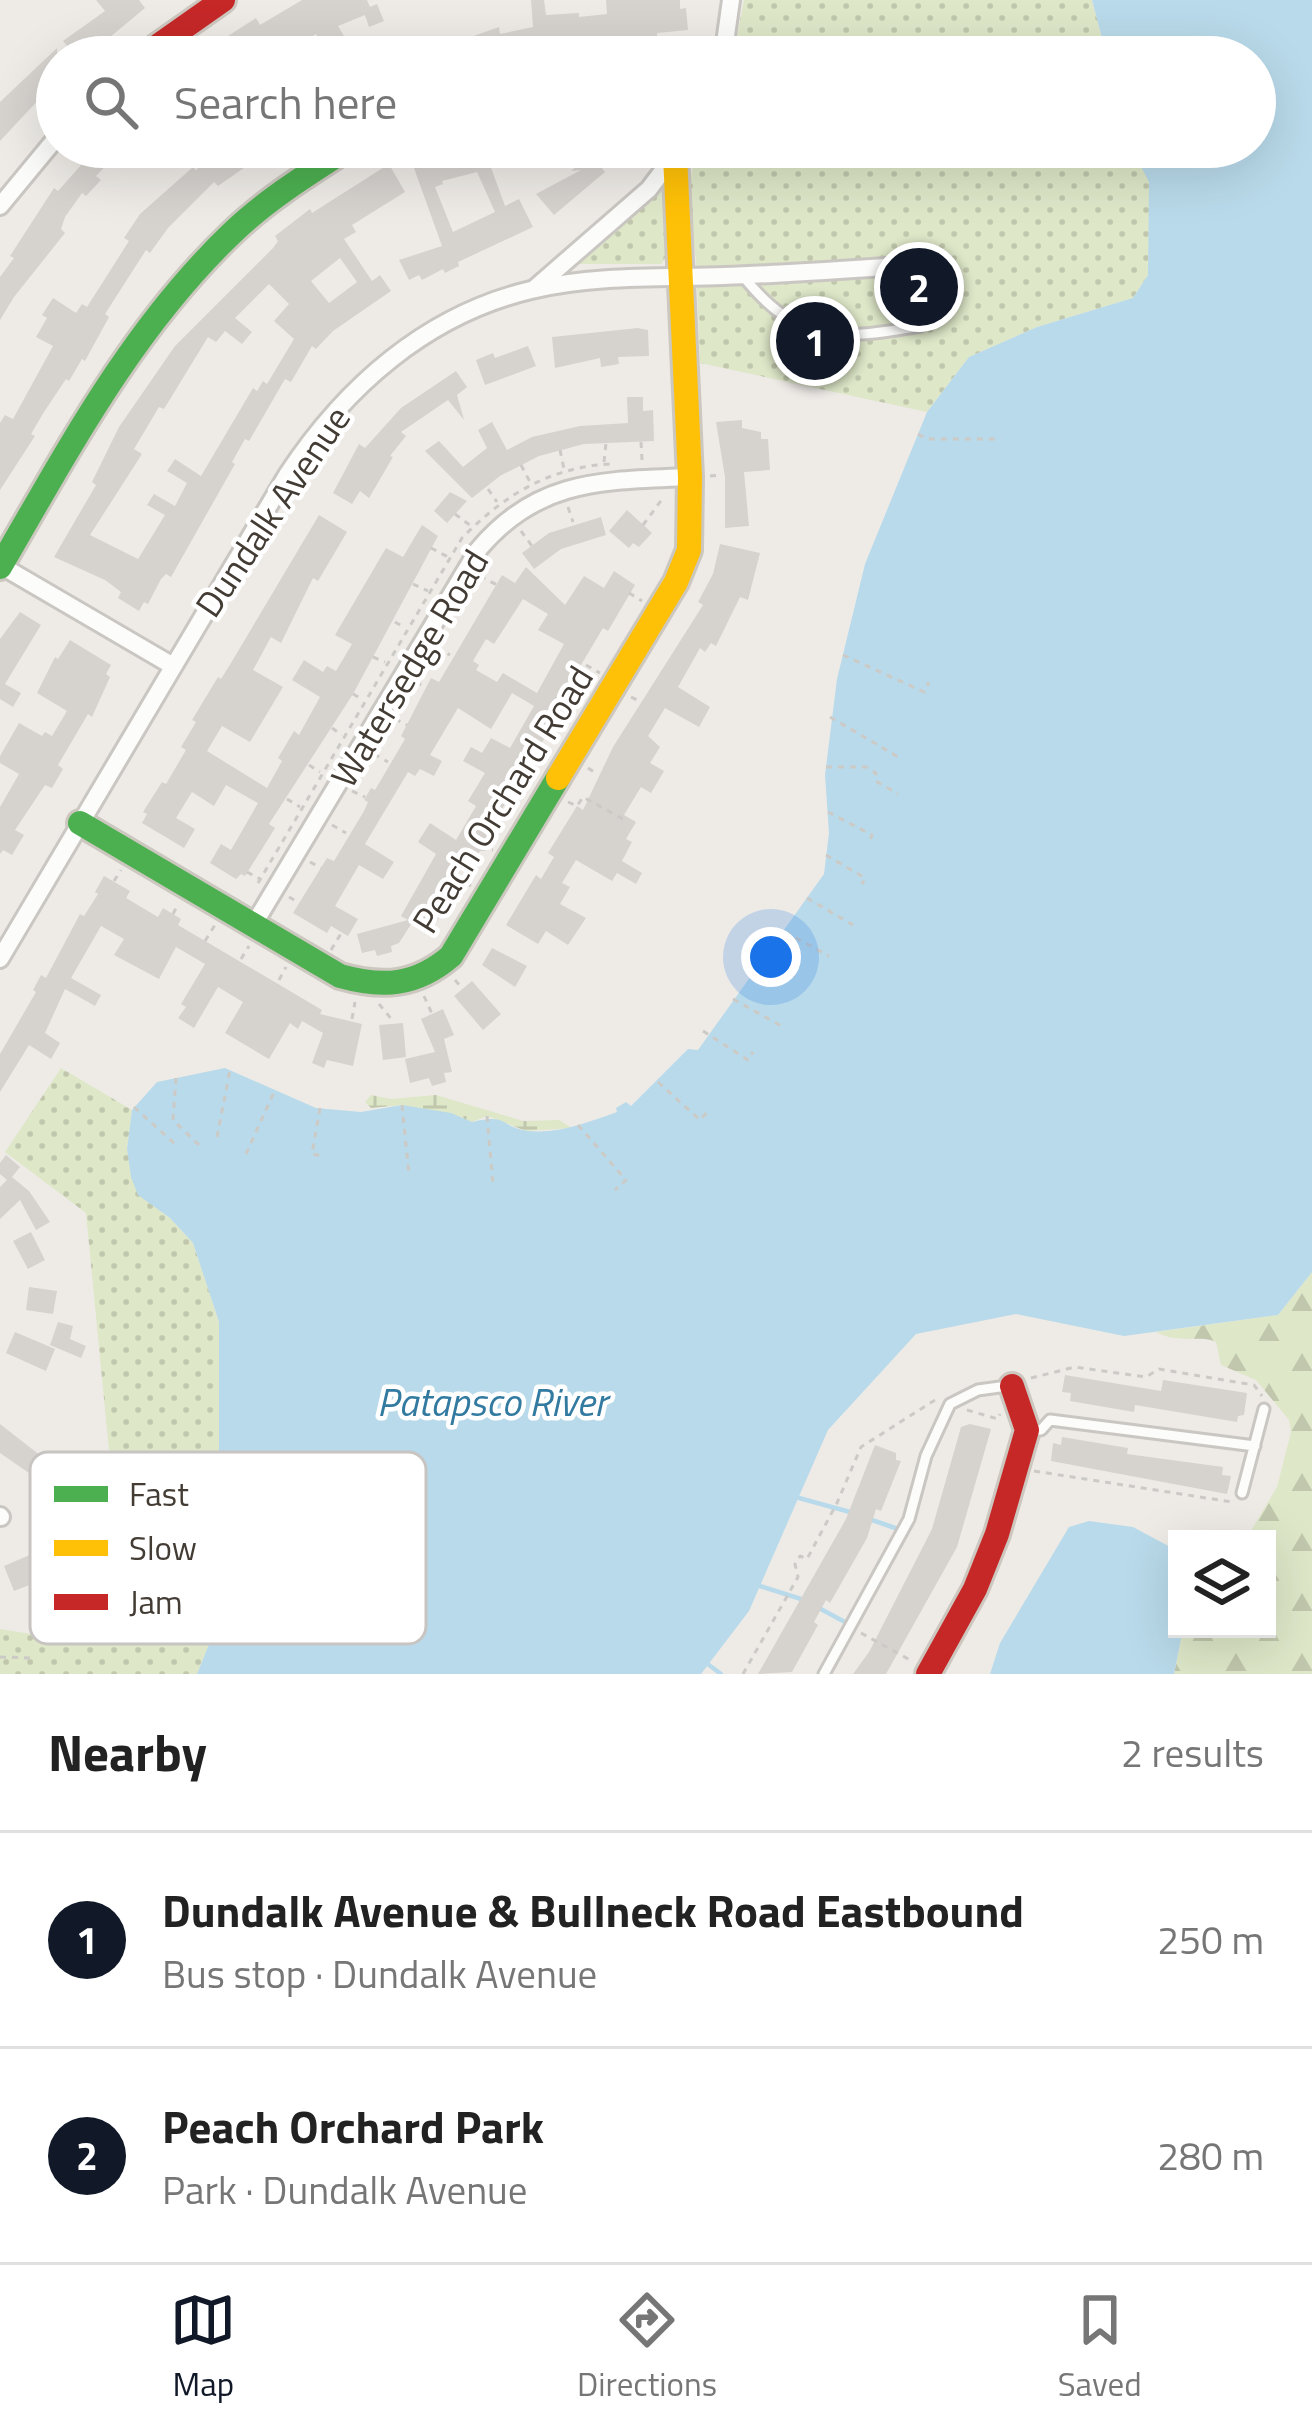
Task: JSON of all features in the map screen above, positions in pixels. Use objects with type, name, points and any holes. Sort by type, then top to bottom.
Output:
[{"type":"street","points":[[172,36],[224,0]]},
{"type":"street","points":[[725,36],[731,0]]},
{"type":"street","points":[[0,206],[36,162]]},
{"type":"street","points":[[172,666],[0,566],[148,322],[208,253],[254,211],[318,168]]},
{"type":"street","points":[[534,289],[649,189],[664,168]]},
{"type":"street","name":"Peach Orchard Road","points":[[80,823],[257,934],[353,980],[396,987],[425,977],[457,950],[547,782],[682,569],[690,538],[676,483],[677,168]]},
{"type":"street","name":"Dundalk Avenue","points":[[0,958],[261,515],[336,409],[364,380],[428,332],[481,305],[534,289],[917,265]]},
{"type":"street","name":"Watersedge Road","points":[[257,934],[478,550],[501,523],[538,500],[582,484],[676,483]]},
{"type":"street","points":[[928,1672],[975,1589],[997,1534],[1027,1430],[1012,1385]]},
{"type":"lane","points":[[742,276],[785,321],[820,334],[881,332],[921,326],[917,265]]},
{"type":"lane","points":[[824,1674],[909,1519],[926,1456],[950,1404],[978,1390],[1012,1385]]},
{"type":"lane","points":[[1242,1493],[1264,1409]]},
{"type":"lane","points":[[1027,1430],[1041,1430],[1050,1420],[1255,1446]]},
{"type":"path","points":[[918,434],[928,439],[1001,439]]},
{"type":"path","points":[[641,442],[643,462]]},
{"type":"path","points":[[603,464],[606,443]]},
{"type":"path","points":[[560,451],[564,471]]},
{"type":"path","points":[[521,465],[530,484]]},
{"type":"path","points":[[646,496],[676,483]]},
{"type":"path","points":[[643,525],[676,483]]},
{"type":"path","points":[[488,489],[499,503]]},
{"type":"path","points":[[573,522],[566,506],[583,501]]},
{"type":"path","points":[[455,514],[472,527]]},
{"type":"path","points":[[511,536],[520,528],[532,545]]},
{"type":"path","points":[[431,548],[450,558]]},
{"type":"path","points":[[483,567],[478,575],[496,585]]},
{"type":"path","points":[[413,584],[429,592]]},
{"type":"path","points":[[629,593],[643,601]]},
{"type":"path","points":[[395,622],[407,628]]},
{"type":"path","points":[[442,637],[435,647],[451,655]]},
{"type":"path","points":[[843,655],[924,692],[929,682]]},
{"type":"path","points":[[373,657],[387,663]]},
{"type":"path","points":[[586,665],[600,674],[608,659]]},
{"type":"path","points":[[415,681],[426,688]]},
{"type":"path","points":[[353,694],[364,700]]},
{"type":"path","points":[[830,716],[899,758]]},
{"type":"path","points":[[393,718],[407,725]]},
{"type":"path","points":[[332,728],[343,736]]},
{"type":"path","points":[[537,751],[549,760],[547,782],[577,806],[583,797],[622,819]]},
{"type":"path","points":[[366,764],[373,753],[388,762]]},
{"type":"path","points":[[309,765],[322,773]]},
{"type":"path","points":[[826,767],[866,767],[876,773],[875,781],[898,794]]},
{"type":"path","points":[[351,790],[365,797]]},
{"type":"path","points":[[287,799],[302,808]]},
{"type":"path","points":[[828,812],[872,835],[869,842]]},
{"type":"path","points":[[330,824],[346,833]]},
{"type":"path","points":[[269,838],[280,844]]},
{"type":"path","points":[[480,849],[494,851]]},
{"type":"path","points":[[826,855],[865,878],[862,884]]},
{"type":"path","points":[[308,861],[321,868]]},
{"type":"path","points":[[114,881],[122,868]]},
{"type":"path","points":[[248,872],[260,879]]},
{"type":"path","points":[[459,879],[473,887],[478,878]]},
{"type":"path","points":[[242,959],[287,896],[299,903]]},
{"type":"path","points":[[807,898],[853,926]]},
{"type":"path","points":[[172,914],[179,902]]},
{"type":"path","points":[[206,941],[216,924]]},
{"type":"path","points":[[341,958],[330,952],[342,932]]},
{"type":"path","points":[[784,932],[829,956]]},
{"type":"path","points":[[762,959],[795,976]]},
{"type":"path","points":[[278,980],[287,966]]},
{"type":"path","points":[[424,995],[432,1014]]},
{"type":"path","points":[[733,999],[785,1028]]},
{"type":"path","points":[[352,1019],[356,1000]]},
{"type":"path","points":[[378,1003],[393,1022]]},
{"type":"path","points":[[703,1031],[748,1060],[753,1052]]},
{"type":"path","points":[[217,1137],[230,1070]]},
{"type":"path","points":[[176,1078],[173,1120],[199,1144]]},
{"type":"path","points":[[658,1082],[700,1120],[710,1109]]},
{"type":"path","points":[[246,1154],[275,1090]]},
{"type":"path","points":[[402,1105],[409,1175]]},
{"type":"path","points":[[134,1107],[175,1144]]},
{"type":"path","points":[[320,1108],[312,1154],[324,1156]]},
{"type":"path","points":[[487,1116],[494,1184]]},
{"type":"path","points":[[578,1126],[626,1180],[614,1190]]},
{"type":"path","points":[[743,1674],[798,1577],[795,1564],[800,1556],[807,1559],[865,1443],[929,1400],[998,1419],[1012,1385],[1043,1373],[1075,1367],[1145,1377],[1159,1369],[1254,1385],[1264,1399],[1264,1409]]},
{"type":"path","points":[[1015,1468],[1232,1502],[1242,1493]]},
{"type":"path","points":[[849,1627],[928,1672]]},
{"type":"path","points":[[0,1658],[33,1658]]},
{"type":"green space","points":[[744,0],[1092,0],[1101,36],[737,36]]},
{"type":"green space","points":[[693,168],[1142,168],[1150,182],[1148,275],[1133,298],[1037,327],[969,357],[927,412],[700,363],[688,191]]},
{"type":"green space","points":[[660,184],[666,256],[662,264],[579,264]]},
{"type":"green space","points":[[61,1068],[132,1110],[127,1149],[138,1194],[193,1243],[219,1322],[219,1452],[109,1452],[86,1213],[5,1152]]},
{"type":"green space","points":[[371,1095],[391,1099],[436,1095],[523,1121],[559,1120],[572,1128],[526,1131],[487,1116],[472,1122],[402,1105],[371,1108],[365,1102]]},
{"type":"green space","points":[[1312,1272],[1312,1674],[1174,1674],[1181,1638],[1276,1638],[1276,1530],[1251,1530],[1277,1487],[1291,1432],[1289,1420],[1256,1380],[1221,1365],[1216,1342],[1156,1332],[1278,1315]]},
{"type":"green space","points":[[0,1629],[30,1634],[30,1644],[209,1644],[197,1674],[0,1674]]},
{"type":"water","name":"Patapsco River","points":[[1092,0],[1312,0],[1312,1272],[1278,1315],[1124,1336],[1016,1314],[916,1334],[828,1430],[749,1611],[701,1674],[197,1674],[209,1644],[426,1644],[426,1452],[219,1452],[219,1322],[193,1243],[170,1218],[138,1195],[127,1149],[132,1110],[157,1082],[225,1068],[316,1108],[361,1112],[402,1105],[451,1113],[472,1122],[493,1119],[528,1131],[551,1131],[617,1112],[626,1102],[631,1106],[688,1049],[698,1050],[824,874],[829,833],[825,775],[837,679],[865,564],[927,412],[969,357],[1037,327],[1133,298],[1148,275],[1149,182],[1142,168],[1276,168],[1276,36],[1101,36]]},
{"type":"water","points":[[1089,1521],[1133,1527],[1168,1546],[1168,1638],[1181,1638],[1174,1674],[990,1674],[1000,1643],[1069,1527]]},
{"type":"building","points":[[96,0],[139,0],[145,8],[111,36],[70,36],[105,11]]},
{"type":"building","points":[[302,0],[367,0],[370,7],[377,4],[384,21],[369,27],[365,15],[338,26],[344,36],[228,36],[256,18],[260,25]]},
{"type":"building","points":[[531,0],[544,0],[546,15],[579,13],[579,17],[607,14],[606,0],[680,0],[680,9],[686,8],[688,30],[657,36],[474,36],[499,27],[500,34],[533,27]]},
{"type":"building","points":[[36,68],[36,102],[0,141],[0,102]]},
{"type":"building","points":[[78,168],[104,168],[96,176],[101,180],[86,196],[82,193],[65,217],[61,229],[65,233],[0,320],[0,277],[54,188],[58,191]]},
{"type":"building","points":[[192,168],[244,168],[218,186],[214,182],[150,253],[146,250],[105,314],[109,317],[85,361],[44,412],[31,434],[35,436],[0,490],[0,423],[5,415],[13,419],[53,346],[36,337],[47,318],[42,315],[53,298],[76,313],[82,304],[87,307],[129,241],[124,238],[140,214]]},
{"type":"building","points":[[383,168],[391,168],[405,192],[352,225],[356,232],[344,239],[372,281],[380,275],[391,291],[333,331],[316,349],[312,346],[291,382],[285,379],[249,441],[245,439],[171,577],[166,574],[161,579],[139,611],[118,598],[121,592],[105,580],[54,557],[96,485],[92,482],[119,427],[175,346],[273,248],[278,241],[275,236],[310,209],[312,213]],"holes":[[[340,258],[357,282],[329,303],[311,281]],[[269,284],[289,304],[274,321],[294,339],[267,384],[263,381],[257,391],[253,388],[201,476],[175,459],[167,471],[187,483],[175,506],[154,494],[147,505],[165,515],[138,559],[90,535],[142,454],[134,449],[159,407],[164,409],[208,337],[216,342],[225,331],[242,344],[252,332],[235,318]]]},
{"type":"building","points":[[414,168],[491,168],[505,206],[519,199],[533,227],[458,262],[459,266],[445,273],[443,269],[422,280],[419,275],[409,280],[399,260],[442,246]],"holes":[[[477,172],[495,212],[453,232],[435,187]]]},
{"type":"building","points":[[575,168],[602,168],[605,172],[554,215],[536,194],[581,170],[571,171]]},
{"type":"building","points":[[648,330],[649,356],[618,357],[619,364],[601,367],[600,358],[555,368],[552,337]]},
{"type":"building","points":[[528,346],[536,366],[485,385],[476,360]]},
{"type":"building","points":[[456,371],[467,387],[457,395],[464,420],[448,400],[401,432],[406,436],[369,498],[360,491],[352,504],[333,493],[359,444],[365,448],[401,408]]},
{"type":"building","points":[[627,397],[643,397],[643,411],[653,410],[654,441],[584,444],[539,456],[500,476],[472,498],[425,451],[439,441],[463,467],[487,448],[478,430],[492,422],[507,450],[532,437],[580,426],[628,423]]},
{"type":"building","points":[[742,420],[742,428],[761,432],[761,439],[768,439],[770,470],[744,472],[749,526],[725,528],[725,477],[716,422]]},
{"type":"building","points":[[450,492],[467,501],[447,523],[434,511]]},
{"type":"building","points":[[627,510],[652,533],[639,547],[633,543],[629,548],[609,531]]},
{"type":"building","points":[[319,515],[347,532],[318,581],[313,578],[281,643],[271,637],[253,670],[283,687],[250,742],[222,726],[207,751],[267,788],[282,761],[278,758],[294,731],[299,735],[320,697],[292,680],[304,660],[323,672],[327,666],[336,671],[352,644],[335,635],[386,548],[403,557],[422,525],[438,536],[353,694],[269,824],[275,828],[245,876],[236,879],[210,863],[221,844],[231,850],[258,803],[226,785],[214,806],[192,792],[176,818],[195,829],[184,848],[142,823],[147,814],[143,812],[162,782],[166,784],[186,750],[181,747],[196,722],[192,720]]},
{"type":"building","points":[[601,517],[606,535],[561,549],[534,569],[522,553],[549,533]]},
{"type":"building","points":[[720,544],[760,553],[748,600],[740,597],[716,646],[711,643],[705,652],[700,648],[678,687],[710,707],[699,727],[665,708],[648,736],[660,747],[650,763],[664,771],[651,793],[641,787],[624,815],[636,822],[626,839],[632,842],[622,861],[642,873],[636,884],[617,873],[612,881],[576,860],[562,883],[570,887],[560,904],[586,918],[568,945],[546,931],[538,944],[506,925],[536,875],[541,879],[554,857],[548,853],[577,806],[583,810],[613,747],[703,605],[698,602],[713,574]]},
{"type":"building","points":[[526,567],[565,605],[584,576],[604,588],[614,571],[635,585],[563,696],[568,699],[484,846],[477,855],[470,851],[436,923],[417,915],[399,943],[391,946],[392,952],[362,953],[357,934],[408,920],[401,916],[436,854],[418,842],[430,823],[456,840],[476,806],[468,801],[485,773],[463,761],[471,747],[482,753],[491,738],[510,748],[534,706],[512,693],[491,729],[458,708],[430,755],[442,761],[434,776],[420,769],[415,776],[408,772],[365,844],[394,862],[383,879],[359,865],[335,906],[358,919],[348,936],[331,926],[327,933],[293,913],[327,858],[334,861],[364,811],[368,802],[364,800],[405,739],[401,736],[431,678],[439,682],[502,575],[515,583]],"holes":[[[523,599],[548,614],[538,630],[564,644],[537,693],[503,673],[497,682],[476,670],[479,665],[473,661],[486,639],[494,644]]]},
{"type":"building","points":[[20,612],[41,625],[5,684],[21,693],[13,707],[0,699],[0,639]]},
{"type":"building","points":[[70,640],[111,665],[106,674],[110,677],[92,717],[88,714],[58,765],[63,769],[52,788],[45,785],[15,830],[24,835],[12,855],[3,850],[0,854],[0,807],[19,774],[0,763],[0,756],[19,723],[42,736],[45,732],[52,736],[67,711],[37,693],[55,657]]},
{"type":"building","points":[[104,876],[130,891],[126,898],[158,917],[163,908],[181,919],[178,925],[322,1010],[320,1014],[362,1024],[353,1066],[327,1060],[324,1068],[312,1063],[323,1033],[302,1021],[298,1029],[290,1023],[269,1059],[225,1033],[243,1002],[218,987],[194,1028],[178,1018],[205,964],[176,947],[159,979],[114,955],[124,939],[101,926],[71,978],[101,995],[95,1006],[65,989],[45,1033],[60,1043],[51,1059],[29,1045],[0,1092],[0,1054],[41,975],[46,978],[80,914],[84,916],[98,894]]},
{"type":"building","points":[[492,948],[527,966],[515,987],[482,965]]},
{"type":"building","points":[[472,981],[501,1014],[483,1030],[454,996]]},
{"type":"building","points":[[443,1009],[454,1035],[444,1039],[452,1072],[444,1073],[446,1082],[432,1086],[429,1078],[410,1083],[405,1059],[435,1052],[421,1019]]},
{"type":"building","points":[[403,1023],[406,1057],[383,1060],[379,1025]]},
{"type":"building","points":[[6,1155],[20,1167],[12,1177],[29,1191],[50,1222],[36,1230],[20,1200],[0,1219],[0,1187],[7,1180],[0,1174],[0,1163]]},
{"type":"building","points":[[31,1232],[45,1260],[28,1269],[13,1241]]},
{"type":"building","points":[[29,1287],[57,1291],[53,1314],[26,1310]]},
{"type":"building","points":[[58,1322],[73,1326],[70,1339],[86,1346],[81,1358],[50,1345]]},
{"type":"building","points":[[15,1332],[55,1349],[46,1371],[6,1353]]},
{"type":"building","points":[[1065,1375],[1161,1391],[1163,1380],[1247,1393],[1244,1415],[1237,1422],[1135,1405],[1134,1412],[1070,1401],[1071,1393],[1062,1392]]},
{"type":"building","points":[[0,1424],[36,1452],[30,1452],[29,1473],[0,1453]]},
{"type":"building","points":[[961,1427],[991,1429],[957,1547],[886,1674],[853,1674],[932,1529]]},
{"type":"building","points":[[1062,1437],[1128,1448],[1127,1454],[1223,1467],[1222,1475],[1231,1476],[1227,1494],[1051,1461],[1053,1443],[1061,1445]]},
{"type":"building","points":[[875,1445],[896,1453],[896,1460],[901,1461],[881,1511],[876,1509],[867,1538],[830,1603],[826,1600],[792,1672],[758,1674],[846,1519]]},
{"type":"building","points":[[30,1555],[30,1585],[14,1591],[4,1566]]},
{"type":"waterway","points":[[799,1498],[850,1512]]},
{"type":"waterway","points":[[872,1520],[895,1528]]},
{"type":"waterway","points":[[760,1586],[801,1599]]},
{"type":"waterway","points":[[817,1607],[843,1621]]},
{"type":"waterway","points":[[709,1665],[721,1674]]},
{"type":"traffic: fast","points":[[0,567],[104,392],[163,310],[244,222],[318,168]]},
{"type":"traffic: fast","points":[[80,823],[340,976],[398,982],[425,973],[451,956],[558,778]]},
{"type":"traffic: slow","points":[[558,778],[676,582],[689,550],[676,168]]},
{"type":"traffic: jam","points":[[172,36],[223,0]]},
{"type":"traffic: jam","points":[[928,1674],[975,1589],[997,1534],[1027,1430],[1012,1386]]},
{"type":"place","name":"Peach Orchard Park","points":[[919,287]]},
{"type":"place","name":"Dundalk Avenue & Bullneck Road Eastbound","points":[[815,341]]}]
